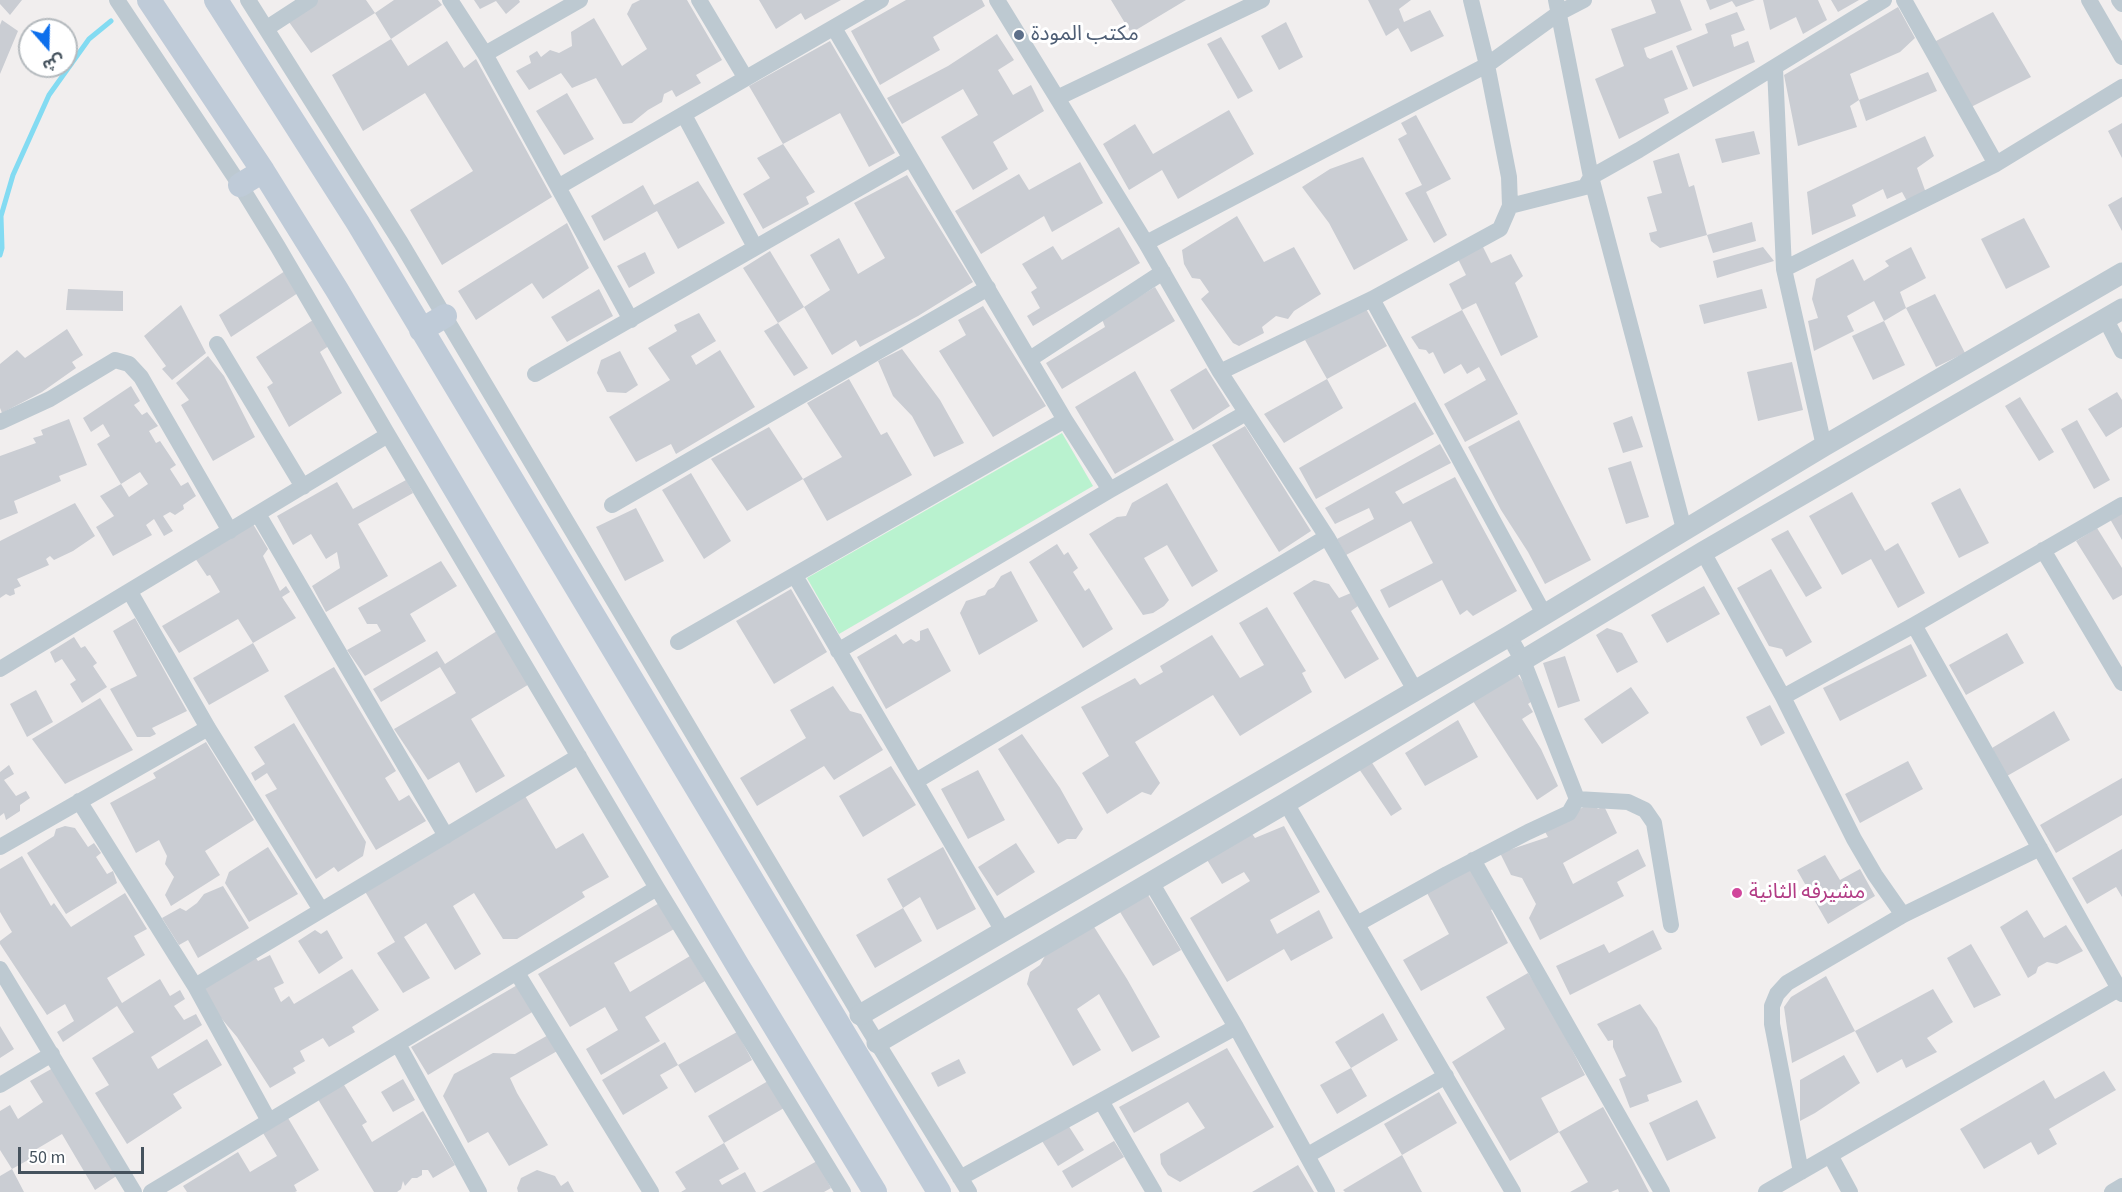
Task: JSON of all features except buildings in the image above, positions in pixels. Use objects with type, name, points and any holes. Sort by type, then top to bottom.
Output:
[{"type":"main road","points":[[149,0],[262,171],[343,300],[875,1192]]},
{"type":"main road","points":[[216,0],[330,179],[939,1192]]},
{"type":"main road","points":[[240,185],[262,171]]},
{"type":"main road","points":[[421,330],[445,316]]},
{"type":"street","points":[[117,0],[240,185],[657,888],[843,1192]]},
{"type":"street","points":[[248,0],[445,316],[860,1015],[965,1185],[1101,1101],[1236,1027]]},
{"type":"street","points":[[267,28],[310,0]]},
{"type":"street","points":[[450,0],[485,54],[631,320]]},
{"type":"street","points":[[485,54],[580,0]]},
{"type":"street","points":[[699,0],[745,78]]},
{"type":"street","points":[[558,187],[881,0]]},
{"type":"street","points":[[997,0],[1146,243],[1220,372],[1327,537],[1415,690]]},
{"type":"street","points":[[1057,98],[1262,0]]},
{"type":"street","points":[[1220,372],[1372,299],[1500,229],[1510,206],[1509,177],[1487,65],[1471,0]]},
{"type":"street","points":[[1146,243],[1487,65],[1557,7],[1584,0]]},
{"type":"street","points":[[1510,206],[1585,187],[1591,177],[1775,68],[1884,0]]},
{"type":"street","points":[[1904,0],[1996,164]]},
{"type":"street","points":[[2089,0],[2122,57]]},
{"type":"street","points":[[2119,0],[2122,4]]},
{"type":"street","points":[[1557,7],[1591,177],[1684,529]]},
{"type":"street","points":[[834,28],[1065,420],[1110,490]]},
{"type":"street","points":[[1775,68],[1784,269],[1824,446]]},
{"type":"street","points":[[1784,269],[1996,164],[2122,87]]},
{"type":"street","points":[[684,116],[755,247]]},
{"type":"street","points":[[535,374],[910,159]]},
{"type":"street","points":[[1030,359],[1163,272]]},
{"type":"street","points":[[860,1015],[1509,636],[1824,446],[2122,273]]},
{"type":"street","points":[[612,505],[988,288]]},
{"type":"street","points":[[1372,299],[1544,614]]},
{"type":"street","points":[[878,1043],[1286,803],[1703,552],[2114,313],[2122,351]]},
{"type":"street","points":[[217,344],[303,487]]},
{"type":"street","points":[[0,422],[50,399],[115,360],[129,364],[141,377],[230,531]]},
{"type":"street","points":[[838,651],[1110,490],[1246,413]]},
{"type":"street","points":[[678,642],[1065,420]]},
{"type":"street","points":[[0,669],[388,435]]},
{"type":"street","points":[[1783,697],[1914,625],[2122,505]]},
{"type":"street","points":[[258,514],[446,836]]},
{"type":"street","points":[[916,781],[1327,537]]},
{"type":"street","points":[[2043,550],[2122,683]]},
{"type":"street","points":[[1703,552],[1783,697],[1854,839],[1875,875],[1903,915]]},
{"type":"street","points":[[795,576],[1003,931]]},
{"type":"street","points":[[130,591],[208,728],[321,910]]},
{"type":"street","points":[[1766,1192],[2121,990],[1914,625]]},
{"type":"street","points":[[1509,636],[1523,661],[1577,799]]},
{"type":"street","points":[[0,847],[208,728]]},
{"type":"street","points":[[195,986],[579,756]]},
{"type":"street","points":[[1357,924],[1473,860],[1569,813],[1577,799]]},
{"type":"street","points":[[1577,799],[1628,802],[1646,810],[1654,824],[1671,925]]},
{"type":"street","points":[[80,801],[195,986],[269,1121]]},
{"type":"street","points":[[1286,803],[1513,1192]]},
{"type":"street","points":[[1801,1172],[1772,1024],[1772,1006],[1777,994],[1787,983],[1903,915],[2040,848]]},
{"type":"street","points":[[1473,860],[1662,1192]]},
{"type":"street","points":[[1151,882],[1236,1027],[1327,1192]]},
{"type":"street","points":[[151,1192],[657,888]]},
{"type":"street","points":[[0,969],[134,1192]]},
{"type":"street","points":[[517,973],[651,1192]]},
{"type":"street","points":[[398,1044],[474,1190]]},
{"type":"street","points":[[0,1085],[52,1054]]},
{"type":"street","points":[[1308,1155],[1446,1076]]},
{"type":"street","points":[[1101,1101],[1154,1192]]},
{"type":"street","points":[[1830,1155],[1850,1192]]},
{"type":"street","points":[[2112,1192],[2122,1186]]},
{"type":"green space","points":[[1062,433],[1093,486],[839,634],[807,578]]},
{"type":"waterway","points":[[0,255],[2,248],[1,216],[13,175],[49,95],[89,39],[111,21]]},
{"type":"place","name":"مكتب المودة","points":[[1019,35]]},
{"type":"place","name":"مشيرفه الثانية","points":[[1737,893]]}]
